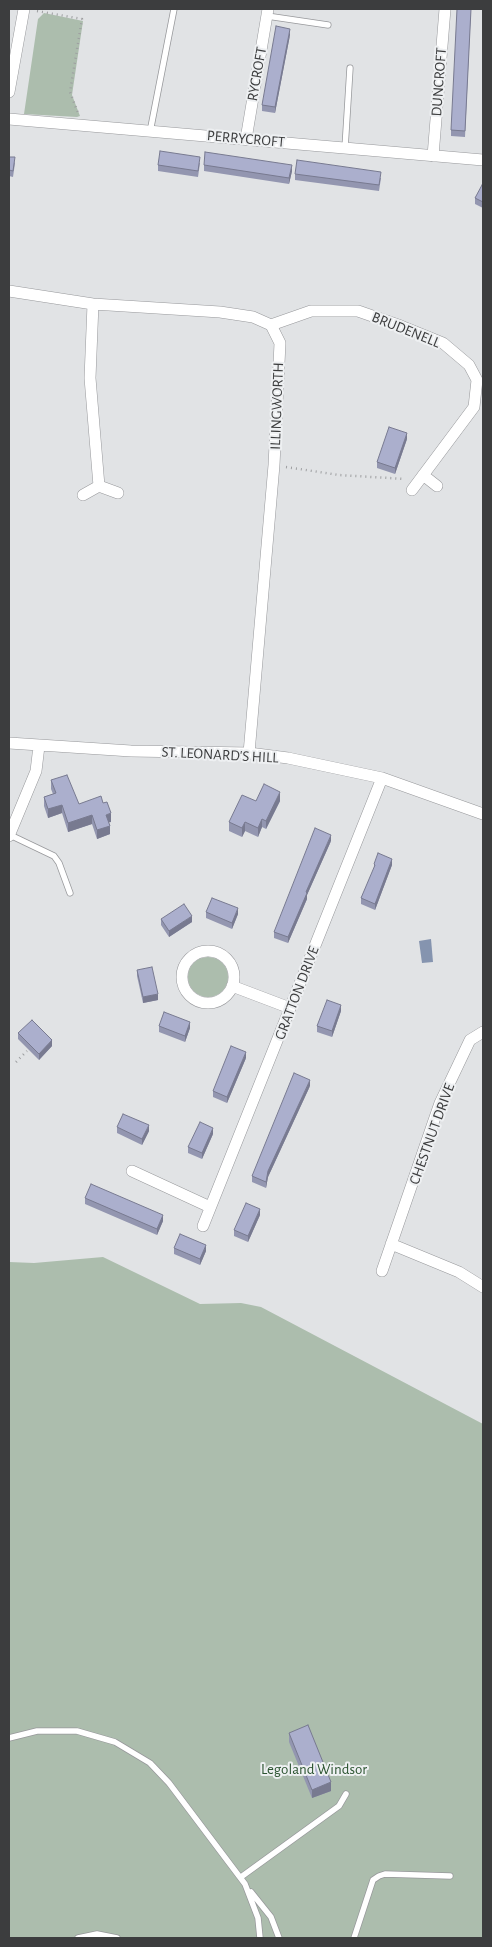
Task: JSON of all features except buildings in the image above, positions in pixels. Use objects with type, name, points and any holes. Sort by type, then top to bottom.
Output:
[{"type":"street","name":"DUNCROFT","points":[[433,156],[445,9]]},
{"type":"street","points":[[9,92],[29,10]]},
{"type":"street","name":"RYCROFT","points":[[246,139],[267,13]]},
{"type":"street","name":"PERRYCROFT","points":[[9,119],[483,160]]},
{"type":"street","points":[[9,291],[93,304],[220,312],[253,317],[271,325]]},
{"type":"street","points":[[93,304],[90,378],[99,486]]},
{"type":"street","name":"BRUDENELL","points":[[271,325],[311,311],[358,311],[443,343],[469,365],[480,379],[474,407],[418,482]]},
{"type":"street","name":"ILLINGWORTH","points":[[248,753],[274,465],[280,343],[271,325]]},
{"type":"street","points":[[418,482],[437,486]]},
{"type":"street","points":[[83,495],[99,486],[118,493]]},
{"type":"street","name":"ST. LEONARD'S HILL","points":[[9,743],[208,754],[248,753],[288,758],[382,778],[483,814]]},
{"type":"street","points":[[9,835],[36,771],[39,746]]},
{"type":"street","name":"GRATTON DRIVE","points":[[203,1226],[382,778]]},
{"type":"street","points":[[199,952],[216,952],[229,962],[233,969],[232,986],[228,993],[213,1002],[196,1000],[184,988],[182,979],[184,964],[199,952]]},
{"type":"street","points":[[232,986],[290,1008]]},
{"type":"street","name":"CHESTNUT DRIVE","points":[[382,1271],[440,1104],[470,1040],[483,1032]]},
{"type":"street","points":[[132,1171],[210,1207]]},
{"type":"street","points":[[391,1244],[459,1272],[483,1287]]},
{"type":"lane","points":[[150,132],[174,9]]},
{"type":"lane","points":[[267,13],[328,25]]},
{"type":"lane","points":[[345,148],[350,68]]},
{"type":"lane","points":[[9,835],[54,856],[62,869],[70,894]]},
{"type":"lane","points":[[9,1738],[37,1731],[77,1731],[102,1737],[127,1748],[160,1772],[241,1877],[249,1891],[258,1918],[260,1938]]},
{"type":"lane","points":[[241,1877],[339,1806],[346,1794]]},
{"type":"lane","points":[[354,1938],[373,1880],[379,1876],[385,1874],[450,1876]]},
{"type":"lane","points":[[249,1891],[271,1916],[279,1938]]},
{"type":"lane","points":[[78,1938],[97,1934],[117,1938]]},
{"type":"path","points":[[29,10],[82,19],[70,92],[79,117],[86,127]]},
{"type":"path","points":[[274,465],[339,475],[418,482]]},
{"type":"path","points":[[16,1062],[27,1051]]},
{"type":"green space","points":[[44,13],[83,21],[72,95],[80,116],[77,117],[24,114],[38,19]]},
{"type":"green space","points":[[212,957],[219,960],[225,966],[228,977],[227,985],[219,994],[212,997],[204,997],[197,994],[189,985],[188,973],[191,966],[200,958]]},
{"type":"green space","name":"Legoland Windsor","points":[[103,1257],[200,1304],[241,1303],[261,1307],[483,1424],[483,1938],[9,1938],[9,1262],[34,1263]]},
{"type":"water","points":[[431,939],[433,962],[422,963],[419,941]]}]
